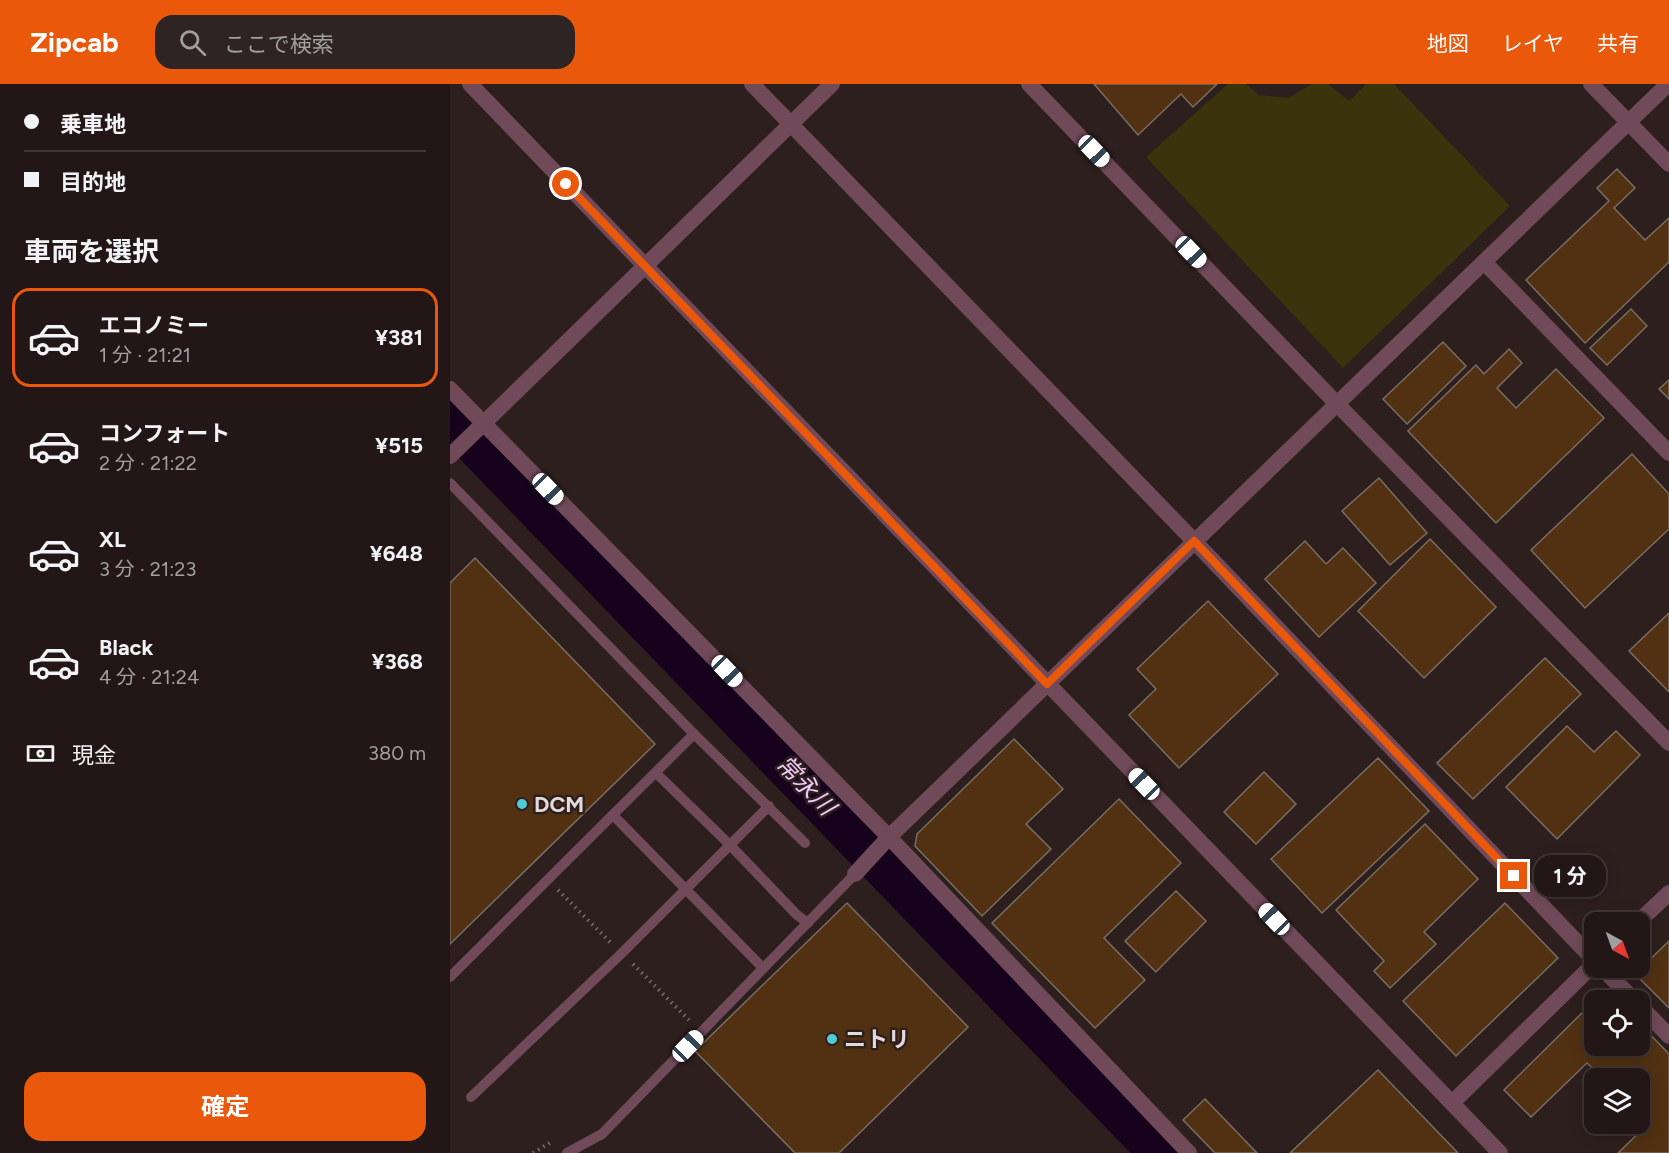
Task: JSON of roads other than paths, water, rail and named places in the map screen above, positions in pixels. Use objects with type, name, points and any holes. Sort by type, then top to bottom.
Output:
[{"type":"street","points":[[470,84],[1500,1153]]},
{"type":"street","points":[[753,84],[1194,541],[1584,951]]},
{"type":"street","points":[[450,456],[832,84]]},
{"type":"street","points":[[1029,84],[1337,404],[1669,743]]},
{"type":"street","points":[[1592,84],[1669,164]]},
{"type":"street","points":[[855,874],[889,837],[1668,84]]},
{"type":"street","points":[[1484,262],[1669,453]]},
{"type":"street","points":[[450,389],[889,837],[1189,1153]]},
{"type":"street","points":[[1649,912],[1669,893]]},
{"type":"street","points":[[1452,1103],[1584,972]]},
{"type":"street","points":[[1612,978],[1624,990]]},
{"type":"street","points":[[1650,1016],[1669,1036]]},
{"type":"lane","points":[[450,483],[694,734],[806,843]]},
{"type":"lane","points":[[450,978],[694,734]]},
{"type":"lane","points":[[656,773],[797,915],[808,923]]},
{"type":"lane","points":[[471,1097],[646,930],[769,806]]},
{"type":"lane","points":[[614,816],[764,968]]},
{"type":"lane","points":[[567,1153],[603,1134],[855,874]]},
{"type":"waterway","name":"常永川","points":[[450,417],[1161,1153]]},
{"type":"place","name":"DCM","points":[[522,804]]},
{"type":"place","name":"ニトリ","points":[[832,1039]]}]
